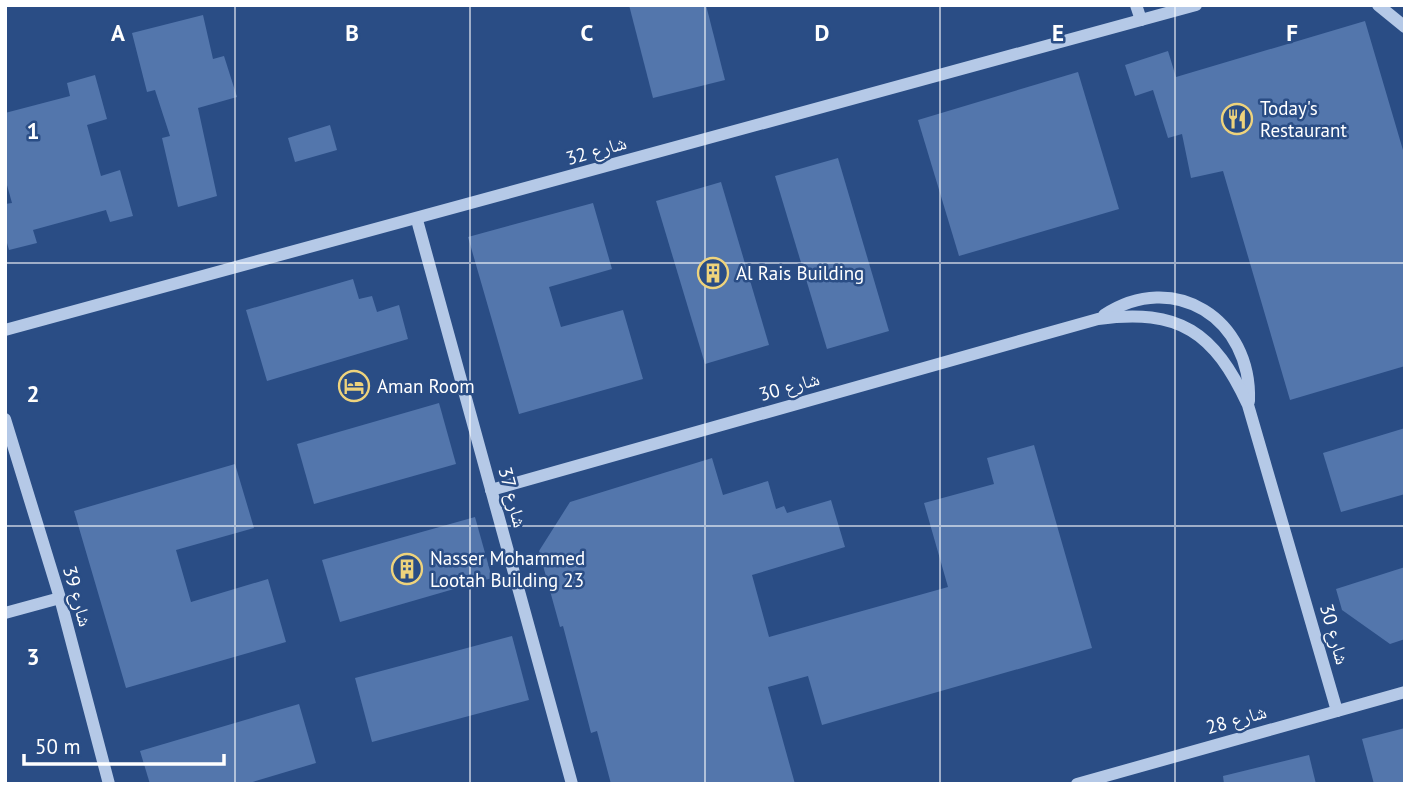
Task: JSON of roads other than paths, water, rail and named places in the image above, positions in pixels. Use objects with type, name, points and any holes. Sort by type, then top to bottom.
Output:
[{"type":"street","points":[[1136,5],[1140,20]]},
{"type":"street","name":"شارع 32","points":[[5,331],[1196,5]]},
{"type":"street","points":[[1378,5],[1405,27]]},
{"type":"street","name":"شارع 37","points":[[417,220],[572,784]]},
{"type":"street","name":"شارع 30","points":[[1098,319],[1119,306],[1151,297],[1175,298],[1198,306],[1224,327],[1242,355],[1249,388],[1248,405]]},
{"type":"street","name":"شارع 30","points":[[491,490],[1098,319],[1126,315],[1150,316],[1172,321],[1193,331],[1211,346],[1225,364],[1248,405],[1337,711]]},
{"type":"street","name":"شارع 39","points":[[5,419],[60,598],[109,784]]},
{"type":"street","points":[[5,613],[60,598]]},
{"type":"street","name":"شارع 28","points":[[1077,784],[1405,692]]},
{"type":"place","name":"Today's Restaurant","points":[[1237,119]]},
{"type":"place","name":"Al Rais Building","points":[[713,273]]},
{"type":"place","name":"Aman Room","points":[[354,386]]},
{"type":"place","name":"Nasser Mohammed Lootah Building 23","points":[[407,569]]}]
